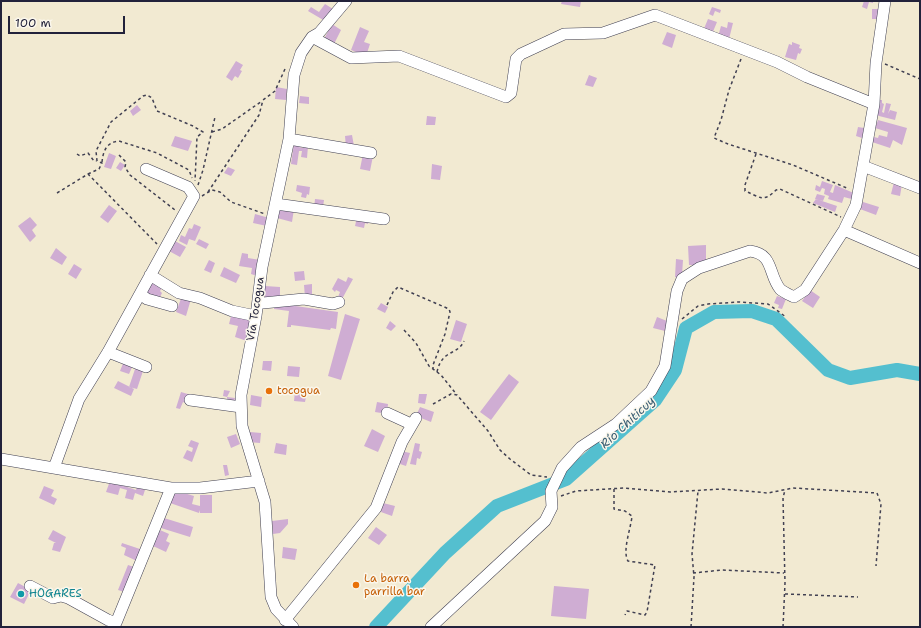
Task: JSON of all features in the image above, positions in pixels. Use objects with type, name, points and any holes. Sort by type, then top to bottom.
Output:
[{"type":"street","name":"Vía Tocogua","points":[[289,623],[276,610],[271,597],[265,502],[242,426],[241,395],[256,316],[262,267],[289,139],[294,75],[301,53],[312,37],[319,33],[346,1]]},
{"type":"street","points":[[431,627],[545,521],[552,507],[553,493],[560,472],[581,447],[616,424],[651,390],[665,366],[673,326],[677,291],[682,280],[699,268],[750,251],[758,252],[766,258],[780,290],[794,297],[804,290],[850,220],[858,194],[874,104],[876,63],[885,1]]},
{"type":"street","points":[[312,37],[351,58],[399,56],[506,97],[511,93],[516,59],[521,54],[564,34],[602,33],[655,15],[874,104]]},
{"type":"street","points":[[289,139],[371,153]]},
{"type":"street","points":[[863,166],[920,188]]},
{"type":"street","points":[[54,468],[79,399],[108,352],[194,196],[188,187],[146,169]]},
{"type":"street","points":[[276,204],[384,220]]},
{"type":"street","points":[[844,230],[920,263]]},
{"type":"street","points":[[150,276],[176,292],[200,298],[232,311],[256,316]]},
{"type":"street","points":[[140,294],[147,299],[172,306]]},
{"type":"street","points":[[258,301],[263,303],[304,299],[330,304],[339,302]]},
{"type":"street","points":[[108,352],[146,367]]},
{"type":"street","points":[[190,400],[241,407]]},
{"type":"street","points":[[289,623],[376,508],[413,421],[388,412]]},
{"type":"street","points":[[1,459],[171,488],[200,488],[259,481]]},
{"type":"street","points":[[30,586],[53,598],[61,596],[68,598],[116,623],[171,488]]},
{"type":"path","points":[[744,50],[714,138],[716,140],[793,165],[858,194]]},
{"type":"path","points":[[212,132],[222,130],[275,91],[288,63]]},
{"type":"path","points":[[876,63],[892,67],[920,79]]},
{"type":"path","points":[[97,161],[96,151],[106,133],[107,126],[126,111],[129,106],[143,96],[147,95],[152,98],[157,111],[203,132],[197,137],[194,181]]},
{"type":"path","points":[[206,194],[260,115],[263,100]]},
{"type":"path","points":[[215,118],[203,170],[194,196],[194,202],[212,190],[220,192],[231,202],[273,217]]},
{"type":"path","points":[[57,193],[99,168],[102,163],[103,151],[113,142],[119,141],[157,153],[189,170],[192,174]]},
{"type":"path","points":[[756,153],[745,185],[745,191],[761,198],[770,196],[776,190],[780,189],[850,220]]},
{"type":"path","points":[[78,154],[80,156],[88,154],[94,161],[102,163]]},
{"type":"path","points":[[119,155],[126,162],[125,167],[130,176],[183,215]]},
{"type":"path","points":[[88,174],[164,251]]},
{"type":"path","points":[[387,305],[393,292],[398,287],[449,309],[450,312],[445,334],[433,365],[433,369]]},
{"type":"path","points":[[673,326],[698,306],[708,304],[747,302],[768,304],[786,317]]},
{"type":"path","points":[[404,330],[413,339],[424,360],[458,395],[488,431],[500,450],[520,468],[535,477],[546,478],[560,472]]},
{"type":"path","points":[[437,372],[444,356],[460,347],[464,341]]},
{"type":"path","points":[[433,404],[451,394],[458,395]]},
{"type":"path","points":[[553,493],[614,489],[639,489],[670,492],[722,489],[768,493],[793,488],[877,493],[881,504],[876,566]]},
{"type":"path","points":[[614,489],[614,509],[625,511],[632,516],[627,542],[628,561],[655,565],[647,612],[645,615],[627,611],[625,615]]},
{"type":"path","points":[[783,627],[785,594],[783,498],[785,490]]},
{"type":"path","points":[[691,627],[693,573],[692,554],[698,491]]},
{"type":"path","points":[[693,573],[722,570],[784,573]]},
{"type":"path","points":[[785,594],[858,597]]},
{"type":"building","points":[[562,1],[581,1],[580,7],[561,4]]},
{"type":"building","points":[[864,1],[873,1],[873,3],[869,2],[867,9],[862,7]]},
{"type":"building","points":[[325,4],[333,9],[325,21],[308,11],[311,7],[319,12]]},
{"type":"building","points":[[712,7],[721,10],[720,13],[715,11],[713,16],[709,14]]},
{"type":"building","points":[[872,9],[878,9],[878,19],[872,19]]},
{"type":"building","points":[[708,19],[717,22],[712,34],[703,31]]},
{"type":"building","points":[[728,22],[733,23],[729,39],[718,37],[721,26],[727,28]]},
{"type":"building","points":[[332,24],[341,30],[334,44],[324,39]]},
{"type":"building","points":[[360,27],[369,31],[364,42],[370,44],[366,56],[351,50]]},
{"type":"building","points":[[667,32],[676,35],[672,48],[662,44]]},
{"type":"building","points":[[792,42],[800,45],[799,48],[802,49],[800,54],[798,53],[796,60],[785,57],[789,44],[792,45]]},
{"type":"building","points":[[236,61],[243,65],[240,70],[242,71],[238,78],[235,76],[232,81],[226,77]]},
{"type":"building","points":[[589,75],[597,78],[593,87],[585,85]]},
{"type":"building","points":[[276,87],[287,89],[286,100],[275,99]]},
{"type":"building","points":[[300,96],[309,97],[309,104],[299,103]]},
{"type":"building","points":[[879,100],[882,100],[882,103],[884,104],[882,112],[884,113],[886,103],[891,104],[888,114],[890,110],[897,112],[895,120],[875,115]]},
{"type":"building","points":[[137,105],[141,110],[133,116],[130,111]]},
{"type":"building","points":[[427,116],[436,117],[435,125],[426,125]]},
{"type":"building","points":[[878,120],[907,128],[902,145],[893,140],[890,148],[872,142],[874,137],[878,138],[879,135],[887,137],[888,132],[875,128]]},
{"type":"building","points":[[858,127],[864,128],[862,138],[856,136]]},
{"type":"building","points":[[352,135],[354,146],[346,147],[345,136]]},
{"type":"building","points":[[175,136],[192,141],[188,151],[171,146]]},
{"type":"building","points":[[294,143],[299,144],[299,147],[303,148],[303,145],[308,146],[307,158],[301,157],[302,151],[299,151],[297,165],[291,164]]},
{"type":"building","points":[[109,153],[116,156],[111,169],[104,167]]},
{"type":"building","points":[[363,154],[373,156],[370,171],[360,169]]},
{"type":"building","points":[[120,162],[125,165],[121,171],[116,168]]},
{"type":"building","points":[[432,164],[442,166],[440,180],[431,179]]},
{"type":"building","points":[[228,167],[235,170],[231,176],[224,173]]},
{"type":"building","points":[[822,181],[833,185],[830,192],[833,193],[835,185],[856,194],[855,200],[844,197],[842,203],[828,199],[829,196],[824,194],[825,189],[822,188],[820,192],[815,190],[816,185],[820,187]]},
{"type":"building","points":[[894,182],[902,184],[900,196],[891,194]]},
{"type":"building","points":[[297,185],[310,187],[309,195],[307,194],[306,198],[301,197],[302,193],[296,191]]},
{"type":"building","points":[[817,194],[825,196],[823,201],[815,199]]},
{"type":"building","points":[[315,199],[324,200],[323,207],[314,209]]},
{"type":"building","points":[[816,199],[837,206],[835,212],[813,203]]},
{"type":"building","points":[[863,202],[879,207],[876,215],[860,209]]},
{"type":"building","points":[[109,205],[117,211],[108,223],[100,217]]},
{"type":"building","points":[[280,206],[294,209],[292,222],[277,218]]},
{"type":"building","points":[[255,214],[269,218],[267,226],[253,223]]},
{"type":"building","points":[[30,217],[37,225],[32,230],[36,236],[30,242],[18,226]]},
{"type":"building","points":[[357,217],[369,220],[368,224],[365,223],[364,228],[355,226]]},
{"type":"building","points":[[194,224],[201,227],[195,241],[189,239],[187,245],[179,241],[181,235],[185,237],[189,228],[192,229]]},
{"type":"building","points":[[199,239],[209,244],[206,249],[196,244]]},
{"type":"building","points":[[175,241],[186,247],[180,257],[169,251]]},
{"type":"building","points":[[706,245],[706,265],[689,265],[688,246]]},
{"type":"building","points":[[56,248],[67,257],[62,265],[50,258]]},
{"type":"building","points":[[242,253],[248,254],[248,258],[260,260],[257,276],[251,274],[252,268],[239,266]]},
{"type":"building","points":[[676,259],[683,260],[682,275],[679,278],[675,277]]},
{"type":"building","points":[[209,260],[215,263],[211,273],[204,270]]},
{"type":"building","points":[[74,264],[82,269],[76,279],[68,274]]},
{"type":"building","points":[[224,267],[240,275],[236,283],[220,276]]},
{"type":"building","points":[[304,271],[305,280],[295,281],[294,272]]},
{"type":"building","points":[[348,277],[353,279],[342,299],[338,297],[340,292],[336,290],[335,292],[332,289],[338,278],[346,282]]},
{"type":"building","points":[[152,280],[163,286],[160,291],[162,293],[159,299],[144,295]]},
{"type":"building","points":[[312,284],[312,298],[305,298],[304,285]]},
{"type":"building","points":[[265,286],[280,287],[280,299],[265,299]]},
{"type":"building","points":[[810,290],[820,297],[813,308],[802,301]]},
{"type":"building","points":[[182,296],[191,299],[186,316],[176,312]]},
{"type":"building","points":[[777,296],[786,299],[782,309],[778,308],[779,305],[774,303]]},
{"type":"building","points":[[274,303],[338,312],[336,329],[331,328],[330,330],[291,325],[291,327],[287,327],[289,311],[274,309]]},
{"type":"building","points":[[381,303],[388,307],[385,313],[377,309]]},
{"type":"building","points":[[232,312],[253,317],[247,341],[235,337],[238,326],[229,324]]},
{"type":"building","points":[[345,314],[360,319],[341,380],[328,376]]},
{"type":"building","points":[[657,317],[667,321],[665,331],[653,328]]},
{"type":"building","points":[[456,320],[467,324],[461,342],[450,339]]},
{"type":"building","points":[[390,321],[396,326],[391,331],[386,328]]},
{"type":"building","points":[[124,361],[133,365],[129,374],[120,371]]},
{"type":"building","points":[[263,361],[272,361],[271,371],[262,370]]},
{"type":"building","points":[[136,366],[144,368],[137,389],[129,387]]},
{"type":"building","points":[[288,366],[300,367],[299,377],[287,376]]},
{"type":"building","points":[[509,374],[519,382],[491,420],[480,412]]},
{"type":"building","points":[[118,381],[134,389],[131,396],[114,388]]},
{"type":"building","points":[[224,390],[230,391],[227,397],[223,396]]},
{"type":"building","points":[[295,391],[307,392],[305,402],[294,401]]},
{"type":"building","points":[[181,392],[191,395],[188,404],[183,402],[180,409],[176,408]]},
{"type":"building","points":[[419,394],[427,394],[425,404],[418,403]]},
{"type":"building","points":[[251,395],[262,397],[261,407],[250,405]]},
{"type":"building","points":[[227,397],[235,398],[234,405],[227,403]]},
{"type":"building","points":[[377,402],[388,404],[387,414],[375,412]]},
{"type":"building","points":[[420,407],[434,412],[431,422],[416,416]]},
{"type":"building","points":[[372,429],[385,436],[378,452],[364,446]]},
{"type":"building","points":[[250,432],[261,433],[260,443],[248,442]]},
{"type":"building","points":[[236,434],[240,444],[231,448],[227,437]]},
{"type":"building","points":[[191,440],[199,443],[192,462],[183,458],[187,450],[192,452],[193,448],[188,446]]},
{"type":"building","points":[[276,443],[287,445],[286,455],[274,453]]},
{"type":"building","points":[[415,443],[420,444],[419,451],[422,452],[420,459],[417,458],[416,465],[410,464]]},
{"type":"building","points":[[401,451],[410,453],[406,466],[397,463]]},
{"type":"building","points":[[223,465],[227,465],[229,475],[225,476]]},
{"type":"building","points":[[110,481],[136,490],[137,487],[145,490],[143,496],[135,493],[133,500],[125,498],[127,490],[120,488],[118,495],[106,492]]},
{"type":"building","points":[[44,486],[54,490],[51,496],[57,499],[54,505],[39,498]]},
{"type":"building","points":[[174,490],[194,496],[192,504],[200,506],[200,495],[212,495],[212,513],[200,513],[200,510],[199,513],[170,503]]},
{"type":"building","points":[[383,503],[395,506],[392,516],[381,512]]},
{"type":"building","points":[[164,518],[193,527],[190,537],[161,528]]},
{"type":"building","points":[[288,519],[288,524],[280,533],[273,534],[272,521]]},
{"type":"building","points":[[376,527],[387,535],[379,545],[368,538]]},
{"type":"building","points":[[53,530],[66,537],[60,552],[52,550],[54,543],[56,543],[48,539]]},
{"type":"building","points":[[160,530],[169,534],[166,541],[170,543],[166,552],[153,546]]},
{"type":"building","points":[[122,543],[140,549],[137,561],[124,555],[126,548],[121,546]]},
{"type":"building","points":[[283,547],[297,549],[295,560],[282,558]]},
{"type":"building","points":[[128,565],[137,568],[128,593],[118,590]]},
{"type":"building","name":"HOGARES","points":[[18,583],[31,590],[24,604],[10,597]]},
{"type":"building","points":[[554,586],[589,589],[586,619],[551,616]]},
{"type":"waterway","name":"Río Chiticuy","points":[[376,627],[445,553],[497,506],[566,479],[655,400],[675,370],[686,328],[714,312],[752,311],[776,319],[828,370],[850,378],[897,370],[920,374]]},
{"type":"place","name":"tocogua","points":[[269,391]]},
{"type":"place","name":"La barra parrilla bar","points":[[356,585]]},
{"type":"place","name":"HOGARES","points":[[21,594]]}]
